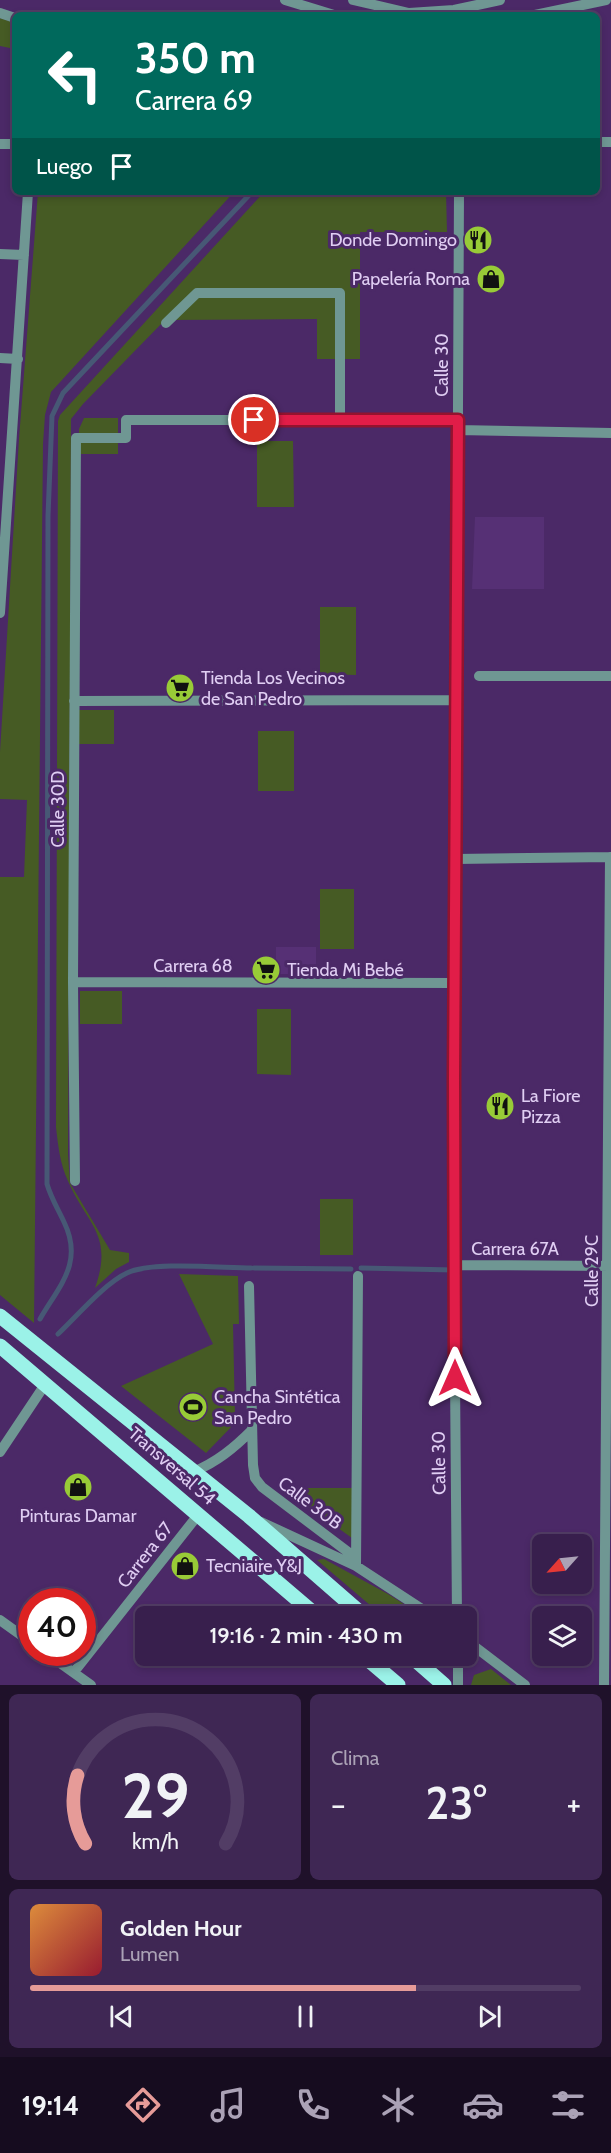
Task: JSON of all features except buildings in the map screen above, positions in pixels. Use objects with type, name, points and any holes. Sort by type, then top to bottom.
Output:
[{"type":"main road","name":"Transversal 54","points":[[0,1316],[249,1516],[353,1606]]},
{"type":"main road","name":"Transversal 54","points":[[3,1348],[305,1606]]},
{"type":"main road","points":[[376,1666],[399,1685]]},
{"type":"main road","points":[[422,1666],[444,1685]]},
{"type":"street","points":[[285,0],[324,12]]},
{"type":"street","points":[[354,0],[405,12]]},
{"type":"street","points":[[459,12],[501,0]]},
{"type":"street","points":[[549,12],[606,0]]},
{"type":"street","points":[[0,613],[28,195]]},
{"type":"street","name":"Calle 30","points":[[458,1606],[454,1265],[459,195]]},
{"type":"street","points":[[0,254],[24,255]]},
{"type":"street","points":[[166,323],[197,293],[340,293],[340,420],[611,433]]},
{"type":"street","points":[[0,358],[18,359]]},
{"type":"street","name":"Calle 30D","points":[[75,1181],[73,982],[76,438],[126,438],[126,420],[340,420]]},
{"type":"street","points":[[478,676],[611,676]]},
{"type":"street","points":[[75,701],[457,700]]},
{"type":"street","points":[[456,859],[610,857]]},
{"type":"street","name":"Calle 29C","points":[[604,1685],[607,1664],[610,1266],[610,857]]},
{"type":"street","name":"Carrera 68","points":[[73,982],[456,983]]},
{"type":"street","name":"Carrera 67A","points":[[454,1265],[610,1266]]},
{"type":"street","points":[[356,1562],[358,1276]]},
{"type":"street","name":"Calle 30B","points":[[249,1286],[255,1478],[262,1487],[356,1562]]},
{"type":"street","points":[[0,1452],[42,1380]]},
{"type":"street","points":[[194,1472],[227,1454],[252,1431]]},
{"type":"street","name":"Carrera 67","points":[[74,1672],[198,1515]]},
{"type":"street","name":"Transversal 54","points":[[249,1516],[356,1562],[418,1606]]},
{"type":"street","points":[[0,1620],[18,1632]]},
{"type":"street","points":[[477,1648],[525,1685]]},
{"type":"street","points":[[65,1666],[91,1685]]},
{"type":"street","points":[[458,1666],[458,1685]]},
{"type":"shaded area","points":[[475,517],[544,517],[544,589],[472,589]]},
{"type":"shaded area","points":[[276,947],[316,947],[316,974],[276,974]]},
{"type":"green space","points":[[0,18],[12,22],[12,48],[0,46]]},
{"type":"green space","points":[[38,195],[231,195],[51,392],[45,415],[34,1323],[0,1295],[0,877],[24,877],[27,800],[0,799],[0,752],[19,439]]},
{"type":"green space","points":[[261,195],[446,195],[447,232],[360,232],[360,359],[317,359],[317,319],[165,320],[71,419],[68,1154],[70,1183],[110,1250],[129,1253],[129,1262],[116,1269],[95,1288],[100,1270],[100,1242],[65,1175],[56,1127],[58,421],[60,415]]},
{"type":"green space","points":[[84,418],[118,418],[118,454],[79,454],[79,429]]},
{"type":"green space","points":[[257,441],[293,441],[294,507],[257,507]]},
{"type":"green space","points":[[320,607],[356,607],[356,675],[320,674]]},
{"type":"green space","points":[[79,710],[114,710],[114,744],[79,744]]},
{"type":"green space","points":[[258,731],[294,731],[294,791],[258,791]]},
{"type":"green space","points":[[320,889],[354,889],[354,949],[320,949]]},
{"type":"green space","points":[[80,991],[122,991],[122,1024],[80,1024]]},
{"type":"green space","points":[[257,1009],[291,1009],[291,1075],[257,1074]]},
{"type":"green space","points":[[320,1199],[353,1199],[353,1255],[320,1255]]},
{"type":"green space","points":[[179,1274],[238,1276],[239,1324],[233,1324],[235,1418],[237,1421],[206,1453],[121,1386],[213,1344]]},
{"type":"green space","points":[[289,1488],[352,1488],[352,1538],[289,1493]]},
{"type":"green space","points":[[324,1559],[407,1606],[371,1606],[317,1560]]},
{"type":"green space","points":[[491,1669],[511,1685],[471,1685],[474,1675]]},
{"type":"waterway","points":[[40,1319],[67,1274],[71,1250],[64,1222],[47,1184],[48,516],[52,416],[63,393],[249,195]]},
{"type":"waterway","points":[[58,1334],[100,1292],[118,1278],[138,1269],[170,1266],[251,1268]]},
{"type":"waterway","points":[[254,1268],[351,1269]]},
{"type":"waterway","points":[[361,1268],[454,1270]]},
{"type":"place","name":"Donde Domingo","points":[[478,240]]},
{"type":"place","name":"Papelería Roma","points":[[491,279]]},
{"type":"place","name":"Tienda Los Vecinos de San Pedro","points":[[180,688]]},
{"type":"place","name":"Tienda Mi Bebé","points":[[266,970]]},
{"type":"place","name":"La Fiore Pizza","points":[[500,1106]]},
{"type":"place","name":"Cancha Sintética San Pedro","points":[[193,1407]]},
{"type":"place","name":"Pinturas Damar","points":[[78,1487]]},
{"type":"place","name":"Tecniaire Y&J","points":[[185,1566]]},
{"type":"route","points":[[254,420],[458,420],[454,1079],[455,1378]]}]
